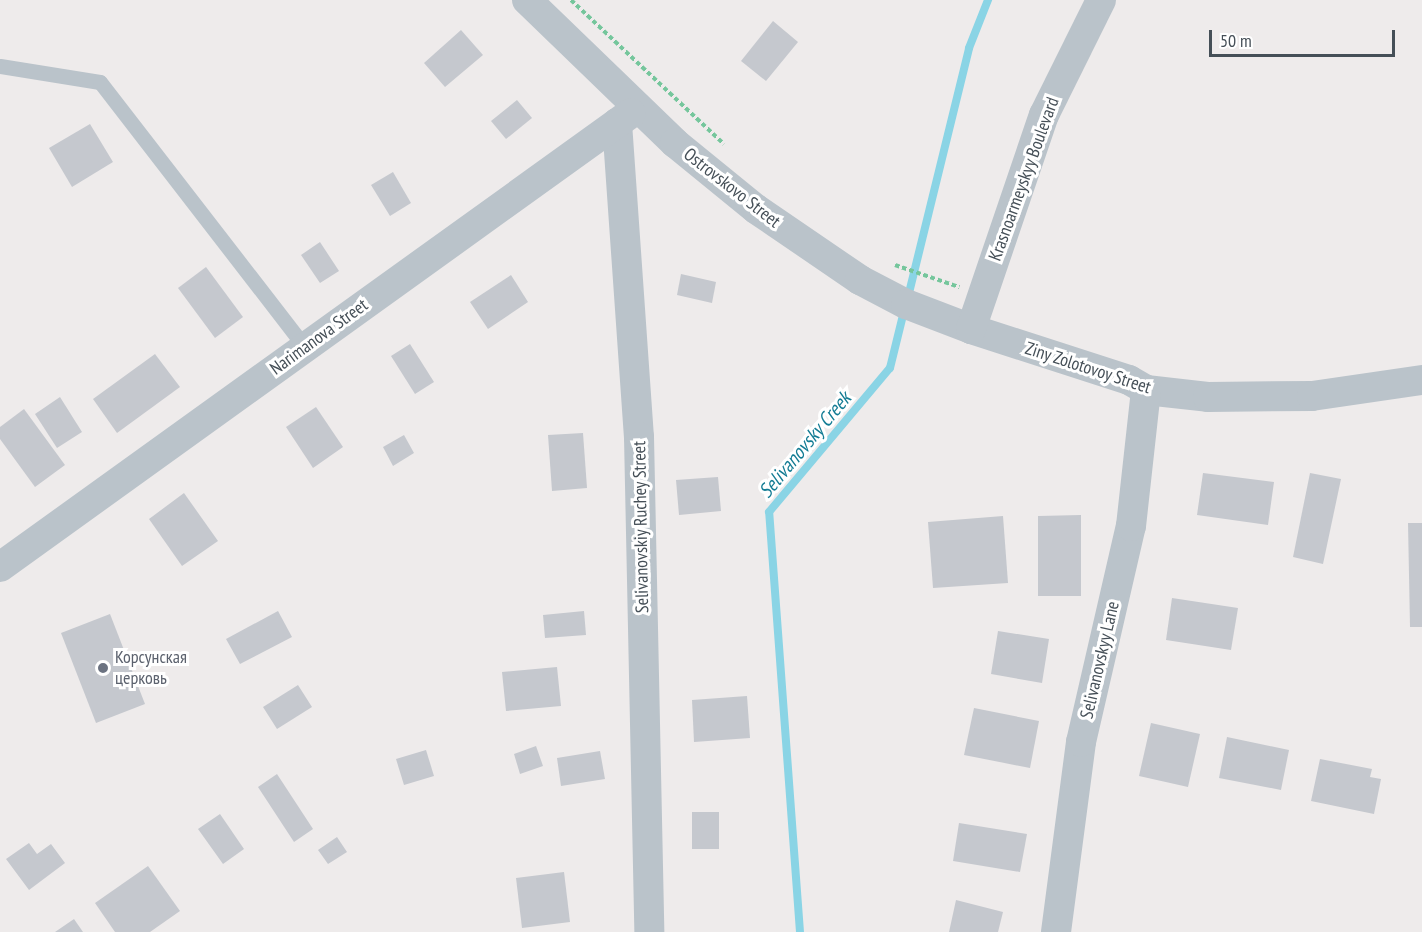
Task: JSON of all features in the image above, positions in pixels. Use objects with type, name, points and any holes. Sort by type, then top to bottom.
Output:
[{"type":"street","name":"Ostrovskovo Street","points":[[527,0],[628,115],[675,143],[756,209],[860,279],[906,304],[971,329]]},
{"type":"street","name":"Krasnoarmeyskyy Boulevard","points":[[971,329],[1044,115],[1101,0]]},
{"type":"street","name":"Narimanova Street","points":[[0,567],[628,115]]},
{"type":"street","name":"Selivanovskiy Ruchey Street","points":[[628,115],[639,437],[649,932]]},
{"type":"street","name":"Ziny Zolotovoy Street","points":[[971,329],[1129,380],[1146,390],[1219,397],[1312,396],[1422,380]]},
{"type":"street","name":"Selivanovskyy Lane","points":[[1056,932],[1081,742],[1131,526],[1146,390]]},
{"type":"lane","points":[[0,66],[100,82],[305,347]]},
{"type":"path","points":[[571,0],[729,149]]},
{"type":"path","points":[[886,262],[982,294]]},
{"type":"building","points":[[773,21],[798,42],[766,81],[741,61]]},
{"type":"building","points":[[461,30],[483,55],[445,87],[424,63]]},
{"type":"building","points":[[517,100],[532,118],[506,139],[491,121]]},
{"type":"building","points":[[90,124],[113,162],[72,187],[49,148]]},
{"type":"building","points":[[393,172],[411,203],[390,216],[371,185]]},
{"type":"building","points":[[320,242],[339,271],[320,283],[301,255]]},
{"type":"building","points":[[206,267],[243,317],[215,338],[178,288]]},
{"type":"building","points":[[681,274],[716,282],[712,303],[677,295]]},
{"type":"building","points":[[511,275],[528,302],[488,329],[470,302]]},
{"type":"building","points":[[410,344],[434,382],[415,394],[391,356]]},
{"type":"building","points":[[155,354],[180,387],[117,433],[93,399]]},
{"type":"building","points":[[60,397],[82,432],[57,448],[35,414]]},
{"type":"building","points":[[316,407],[343,447],[313,468],[286,427]]},
{"type":"building","points":[[24,409],[65,465],[35,487],[0,439],[0,427]]},
{"type":"building","points":[[583,433],[587,488],[552,491],[548,435]]},
{"type":"building","points":[[404,435],[414,453],[393,466],[383,447]]},
{"type":"building","points":[[1203,473],[1274,482],[1268,525],[1197,515]]},
{"type":"building","points":[[1310,473],[1341,479],[1323,564],[1293,557]]},
{"type":"building","points":[[718,477],[721,511],[679,515],[676,480]]},
{"type":"building","points":[[184,493],[218,541],[182,566],[149,519]]},
{"type":"building","points":[[1081,515],[1081,596],[1038,596],[1038,516]]},
{"type":"building","points":[[1003,516],[1008,583],[933,588],[928,522]]},
{"type":"building","points":[[1408,523],[1422,523],[1422,627],[1410,627]]},
{"type":"building","points":[[1172,598],[1238,608],[1231,650],[1166,640]]},
{"type":"building","points":[[278,611],[292,637],[240,664],[226,639]]},
{"type":"building","points":[[584,611],[586,635],[545,638],[543,615]]},
{"type":"building","name":"Корсунская церковь","points":[[110,614],[145,704],[96,723],[61,633]]},
{"type":"building","points":[[998,631],[1049,639],[1042,683],[991,674]]},
{"type":"building","points":[[557,667],[561,706],[506,711],[502,672]]},
{"type":"building","points":[[298,685],[312,707],[277,729],[263,707]]},
{"type":"building","points":[[747,696],[750,738],[694,742],[692,700]]},
{"type":"building","points":[[974,708],[1039,721],[1030,768],[964,755]]},
{"type":"building","points":[[1151,723],[1200,734],[1188,787],[1139,776]]},
{"type":"building","points":[[1227,737],[1289,750],[1281,790],[1219,778]]},
{"type":"building","points":[[536,746],[543,766],[520,774],[514,754]]},
{"type":"building","points":[[426,750],[434,776],[404,785],[396,759]]},
{"type":"building","points":[[600,751],[605,779],[561,786],[557,758]]},
{"type":"building","points":[[1320,759],[1372,769],[1370,777],[1381,779],[1374,814],[1311,801]]},
{"type":"building","points":[[277,774],[313,829],[294,842],[258,787]]},
{"type":"building","points":[[692,812],[719,812],[719,849],[692,849]]},
{"type":"building","points":[[220,814],[244,849],[223,864],[198,829]]},
{"type":"building","points":[[959,823],[1027,834],[1020,872],[953,861]]},
{"type":"building","points":[[337,837],[347,852],[328,864],[318,850]]},
{"type":"building","points":[[29,843],[37,854],[51,844],[65,863],[29,890],[6,859]]},
{"type":"building","points":[[148,866],[180,911],[150,932],[115,932],[95,903]]},
{"type":"building","points":[[564,872],[570,922],[522,928],[516,878]]},
{"type":"building","points":[[956,900],[1003,912],[998,932],[949,932]]},
{"type":"building","points":[[74,919],[83,932],[55,932]]},
{"type":"waterway","name":"Selivanovsky Creek","points":[[908,297],[969,48],[988,0]]},
{"type":"waterway","name":"Selivanovsky Creek","points":[[800,932],[769,512],[890,368],[904,311]]},
{"type":"place","name":"Корсунская церковь","points":[[103,668]]}]
